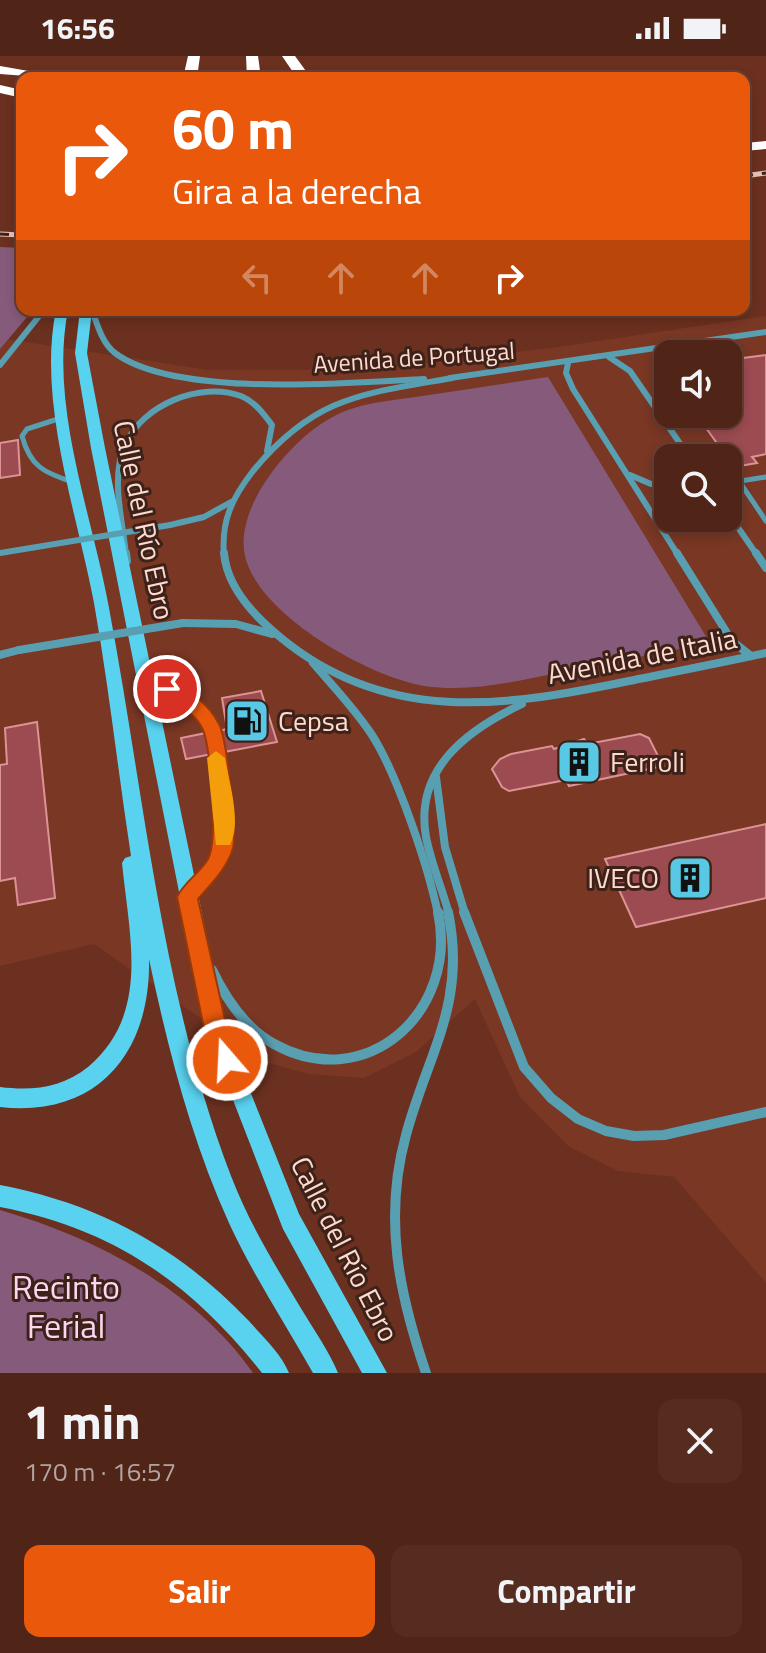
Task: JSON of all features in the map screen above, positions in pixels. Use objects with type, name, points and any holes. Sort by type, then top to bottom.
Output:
[{"type":"main road","name":"Calle del Río Ebro","points":[[61,316],[56,339],[64,417],[102,606],[147,903],[175,1034],[203,1125],[241,1225],[326,1373]]},
{"type":"main road","name":"Calle del Río Ebro","points":[[85,316],[81,353],[187,897],[217,1033],[291,1221],[375,1373]]},
{"type":"main road","points":[[0,1097],[36,1100],[79,1085],[112,1061],[139,1014],[140,972],[125,762]]},
{"type":"main road","points":[[0,1196],[44,1204],[113,1230],[205,1293],[277,1373]]},
{"type":"street","points":[[0,365],[39,316]]},
{"type":"street","name":"Avenida de Portugal","points":[[95,316],[106,343],[116,354],[131,362],[167,373],[271,383],[452,378],[766,332]]},
{"type":"street","points":[[608,356],[630,371],[680,444]]},
{"type":"street","points":[[568,363],[568,380],[654,516]]},
{"type":"street","points":[[452,378],[380,391],[327,407],[294,428],[265,456],[232,502],[222,533],[223,554],[228,575],[254,616],[274,634],[329,669],[360,683],[418,700],[467,705],[526,702]]},
{"type":"street","points":[[131,602],[119,468],[124,447],[135,425],[156,408],[179,397],[195,393],[230,394],[255,403],[268,416],[272,434],[265,456]]},
{"type":"street","points":[[626,473],[654,484]]},
{"type":"street","points":[[0,553],[170,525],[204,517],[232,502]]},
{"type":"street","points":[[664,532],[732,641],[751,656]]},
{"type":"street","points":[[741,532],[766,568]]},
{"type":"street","points":[[0,653],[183,623],[236,624],[274,634]]},
{"type":"street","name":"Avenida de Italia","points":[[526,702],[766,653]]},
{"type":"street","points":[[187,897],[219,985],[239,1016],[285,1050],[315,1057],[349,1058],[382,1048],[406,1031],[431,997],[441,959],[438,914],[401,800],[381,751],[364,724],[305,654]]},
{"type":"street","points":[[426,1373],[407,1321],[396,1266],[391,1212],[401,1153],[446,1024],[454,984],[450,925],[428,841],[424,811],[428,789],[436,771],[463,737],[488,720],[526,702]]},
{"type":"street","points":[[436,771],[436,798],[454,879],[524,1067],[542,1091],[562,1109],[601,1131],[638,1138],[675,1136],[766,1112]]},
{"type":"lane","points":[[64,417],[27,429],[22,436],[26,457],[34,468],[76,482]]},
{"type":"lane","points":[[742,481],[766,477]]},
{"type":"lane","points":[[742,485],[766,521]]},
{"type":"lane","points":[[146,675],[190,701],[212,727],[224,819],[223,847],[214,867],[187,897]]},
{"type":"shaded area","points":[[766,316],[766,1283],[674,1177],[618,1171],[568,1146],[520,1097],[475,999],[416,1052],[364,1078],[308,1074],[262,1061],[94,944],[0,966],[0,338],[209,370],[366,370],[551,348]]},
{"type":"green space","points":[[0,247],[16,248],[16,316],[28,316],[0,349]]},
{"type":"green space","points":[[548,377],[710,643],[493,685],[459,688],[424,686],[375,670],[319,640],[293,621],[254,578],[245,556],[244,537],[256,497],[282,459],[314,429],[340,413],[363,406]]},
{"type":"green space","name":"Recinto Ferial","points":[[0,1210],[72,1235],[141,1270],[202,1316],[253,1373],[0,1373]]},
{"type":"building","points":[[766,355],[766,454],[752,457],[757,463],[742,466],[742,444],[718,444],[706,428],[742,428],[742,358]]},
{"type":"building","points":[[18,440],[20,475],[0,478],[0,443]]},
{"type":"building","points":[[261,691],[277,742],[224,752],[218,731],[227,729],[222,698]]},
{"type":"building","points":[[37,722],[55,898],[18,905],[15,878],[0,881],[0,765],[7,764],[5,728]]},
{"type":"building","points":[[206,733],[212,754],[186,759],[181,738]]},
{"type":"building","name":"Ferroli","points":[[640,734],[649,738],[663,766],[569,786],[566,780],[509,791],[502,787],[492,769],[500,759],[511,754],[552,746],[554,749],[584,739],[588,744]]},
{"type":"building","name":"IVECO","points":[[766,824],[766,898],[636,927],[605,859]]},
{"type":"railway","points":[[750,175],[766,173]]},
{"type":"railway","points":[[0,234],[16,235]]},
{"type":"slow traffic","points":[[216,758],[224,819],[223,839]]},
{"type":"place","name":"Cepsa","points":[[247,721]]},
{"type":"place","name":"Ferroli","points":[[579,762]]},
{"type":"place","name":"IVECO","points":[[690,878]]},
{"type":"route","points":[[167,689],[190,701],[212,727],[224,819],[223,847],[214,867],[187,897],[217,1033],[227,1060]]}]
